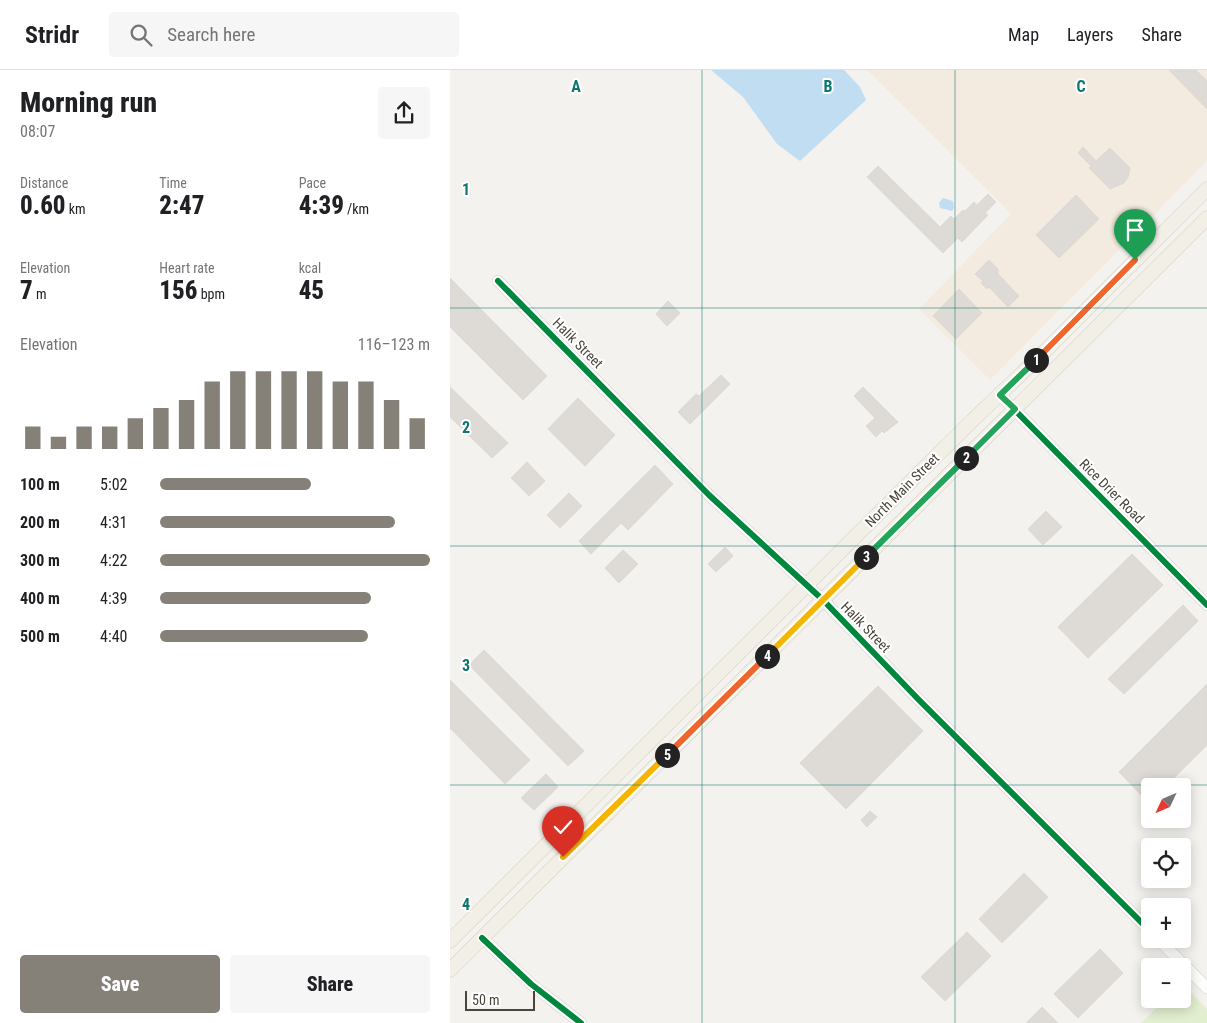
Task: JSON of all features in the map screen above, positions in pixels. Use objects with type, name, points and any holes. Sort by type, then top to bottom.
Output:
[{"type":"main road","name":"North Main Street","points":[[450,940],[977,416],[1039,358],[1207,188]]},
{"type":"main road","name":"North Main Street","points":[[450,970],[1207,218]]},
{"type":"main road","points":[[668,724],[684,739]]},
{"type":"main road","points":[[467,923],[482,938]]},
{"type":"street","name":"Halik Street","points":[[498,281],[711,496],[823,600],[932,713],[1141,922]]},
{"type":"street","name":"Rice Drier Road","points":[[1000,395],[1207,605]]},
{"type":"street","points":[[482,938],[531,984],[581,1023]]},
{"type":"street","points":[[1168,948],[1205,981]]},
{"type":"shaded area","points":[[867,70],[1207,70],[1207,161],[990,380],[919,309],[1011,214]]},
{"type":"green space","points":[[1191,993],[1207,1009],[1207,1023],[1141,1023],[1157,1008],[1191,1008]]},
{"type":"water","points":[[711,70],[844,70],[860,87],[866,100],[800,161],[777,144],[743,97]]},
{"type":"water","points":[[943,198],[953,201],[954,208],[952,211],[940,208],[939,203]]},
{"type":"building","points":[[1169,70],[1196,70],[1207,81],[1207,109]]},
{"type":"building","points":[[1083,147],[1096,161],[1110,148],[1130,168],[1124,183],[1110,189],[1089,168],[1091,166],[1078,153]]},
{"type":"building","points":[[878,166],[940,227],[951,216],[954,219],[974,202],[977,205],[988,194],[996,202],[985,213],[988,215],[962,242],[958,238],[943,253],[867,177]]},
{"type":"building","points":[[1076,195],[1099,219],[1059,258],[1036,235]]},
{"type":"building","points":[[989,260],[998,269],[998,274],[1019,296],[1008,307],[989,287],[987,289],[981,283],[983,281],[975,274]]},
{"type":"building","points":[[450,278],[547,376],[523,400],[450,327]]},
{"type":"building","points":[[959,289],[982,313],[956,339],[933,316]]},
{"type":"building","points":[[668,301],[680,313],[667,326],[656,314]]},
{"type":"building","points":[[721,375],[730,384],[690,424],[678,412],[696,394],[699,396]]},
{"type":"building","points":[[450,387],[508,443],[492,458],[450,417]]},
{"type":"building","points":[[863,387],[898,422],[884,433],[882,431],[876,437],[866,426],[875,418],[854,396]]},
{"type":"building","points":[[578,398],[615,435],[585,466],[548,429]]},
{"type":"building","points":[[527,462],[545,481],[529,496],[511,478]]},
{"type":"building","points":[[655,465],[673,484],[628,530],[621,523],[591,554],[579,541]]},
{"type":"building","points":[[569,493],[582,506],[560,528],[547,515]]},
{"type":"building","points":[[1046,511],[1062,527],[1043,545],[1028,529]]},
{"type":"building","points":[[725,547],[733,556],[716,572],[708,564]]},
{"type":"building","points":[[623,550],[638,564],[619,583],[605,568]]},
{"type":"building","points":[[1132,554],[1163,585],[1088,658],[1058,627]]},
{"type":"building","points":[[1183,605],[1198,621],[1124,694],[1108,679]]},
{"type":"building","points":[[484,650],[584,751],[568,766],[469,665]]},
{"type":"building","points":[[450,680],[530,760],[505,784],[450,728]]},
{"type":"building","points":[[1207,684],[1207,745],[1174,778],[1141,778],[1141,795],[1119,772]]},
{"type":"building","points":[[878,686],[923,731],[846,809],[800,763]]},
{"type":"building","points":[[546,774],[558,787],[534,810],[521,798]]},
{"type":"building","points":[[870,811],[877,817],[867,827],[861,820]]},
{"type":"building","points":[[1024,873],[1048,897],[1002,943],[979,919]]},
{"type":"building","points":[[967,932],[991,956],[945,1001],[921,977]]},
{"type":"building","points":[[1100,949],[1123,973],[1078,1018],[1054,994]]},
{"type":"building","points":[[1042,1007],[1058,1023],[1026,1023]]},
{"type":"cycle path","points":[[498,281],[709,495],[823,600],[919,700],[1141,922]]},
{"type":"cycle path","points":[[1000,395],[1207,605]]},
{"type":"cycle path","points":[[482,938],[531,984],[581,1023]]},
{"type":"route","points":[[563,857],[1015,409],[1000,395],[1135,260]]}]
